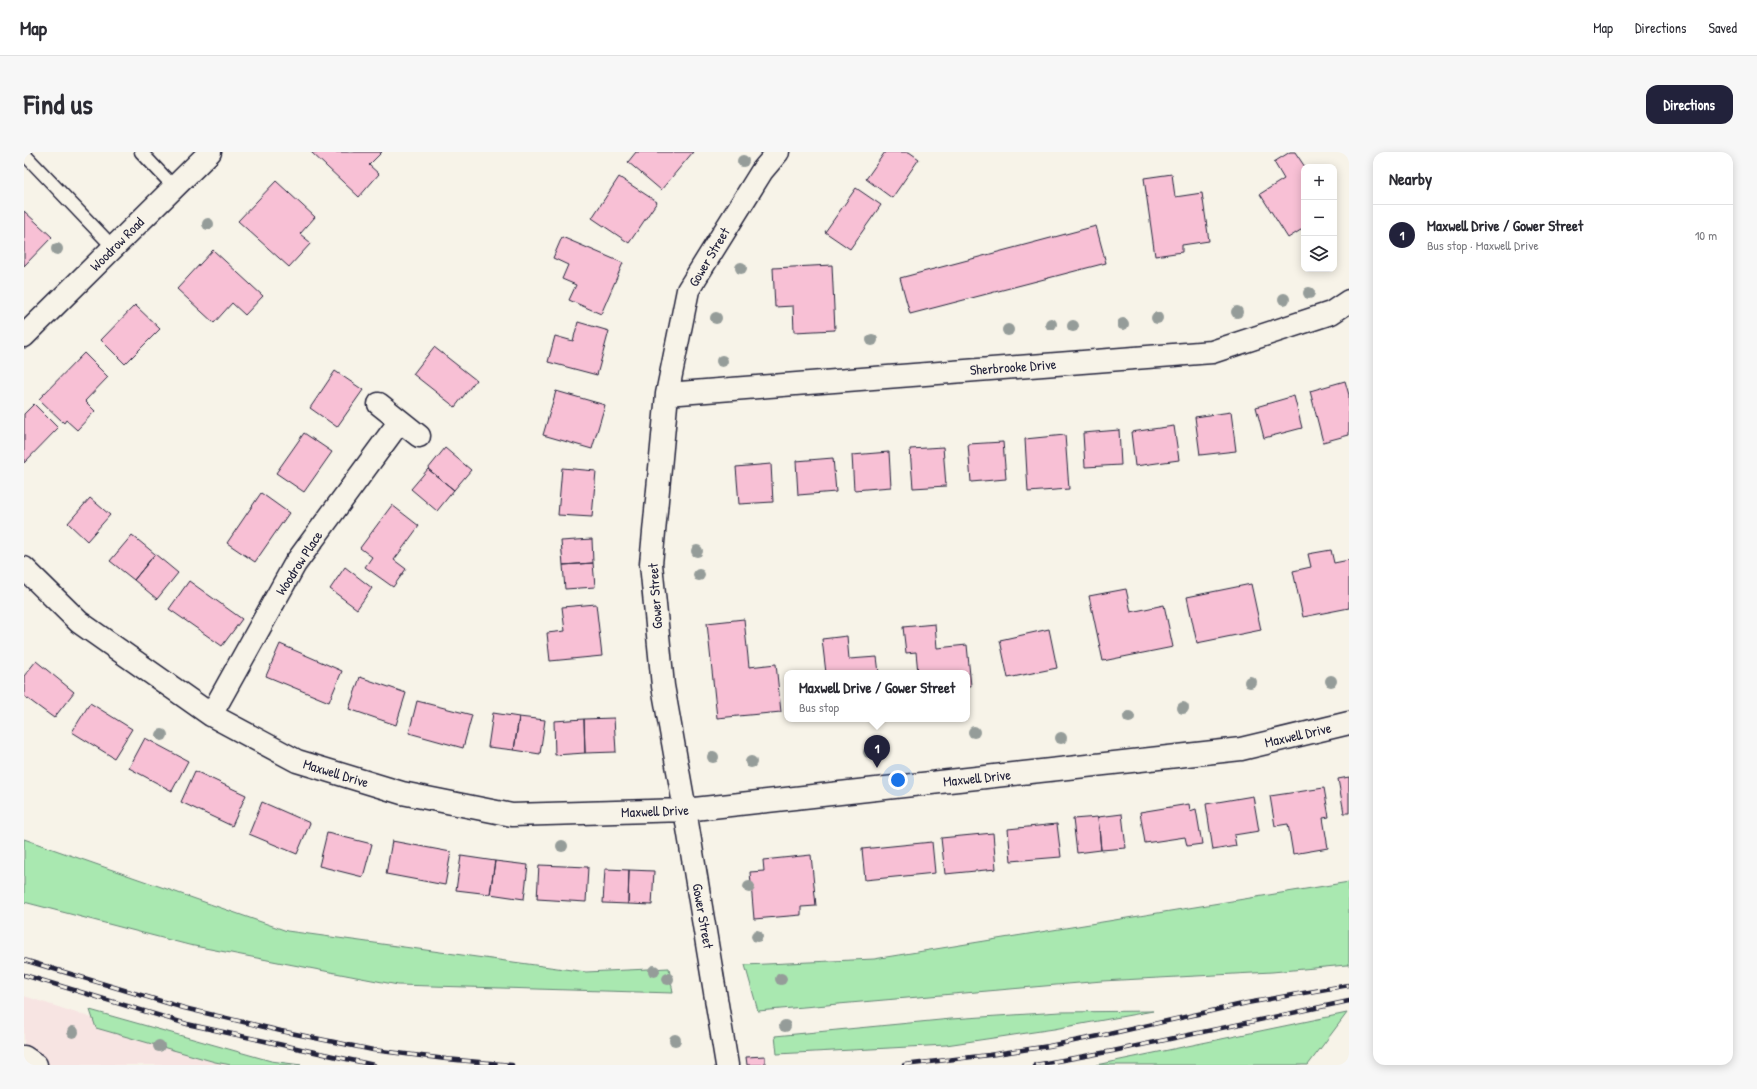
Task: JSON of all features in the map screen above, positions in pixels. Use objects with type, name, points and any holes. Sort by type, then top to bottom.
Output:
[{"type":"street","name":"Woodrow Road","points":[[24,336],[210,152]]},
{"type":"street","name":"Gower Street","points":[[727,1065],[686,810],[663,686],[651,564],[667,394],[688,290],[762,171],[778,152]]},
{"type":"street","name":"Sherbrooke Drive","points":[[667,394],[1212,352],[1331,313],[1349,301]]},
{"type":"street","points":[[379,404],[419,436]]},
{"type":"street","name":"Woodrow Place","points":[[211,715],[295,564],[400,421]]},
{"type":"street","name":"Maxwell Drive","points":[[24,568],[79,622],[211,715],[297,761],[402,793],[512,815],[686,810],[1242,749],[1349,723]]},
{"type":"street","points":[[24,1057],[36,1065]]},
{"type":"lane","points":[[141,152],[174,188]]},
{"type":"lane","points":[[24,154],[113,247]]},
{"type":"shaded area","points":[[24,996],[182,1047],[291,1065],[24,1065]]},
{"type":"green space","points":[[24,839],[287,931],[586,972],[669,968],[673,993],[398,985],[189,945],[24,902]]},
{"type":"green space","points":[[1349,882],[1349,965],[1272,972],[1102,981],[758,1011],[745,965],[874,959]]},
{"type":"green space","points":[[90,1010],[271,1061],[301,1065],[231,1065],[215,1062],[96,1028]]},
{"type":"green space","points":[[1153,1011],[1054,1029],[946,1045],[777,1054],[775,1036],[951,1019],[1060,1012]]},
{"type":"green space","points":[[1347,1013],[1308,1065],[1096,1065]]},
{"type":"building","points":[[311,152],[382,152],[369,165],[379,174],[359,197]]},
{"type":"building","points":[[636,152],[693,152],[661,190],[628,162]]},
{"type":"building","points":[[885,152],[909,152],[919,159],[892,198],[866,179]]},
{"type":"building","points":[[1290,152],[1295,152],[1303,164],[1301,164],[1301,230],[1288,238],[1260,194],[1284,179],[1274,162]]},
{"type":"building","points":[[1172,174],[1175,197],[1202,193],[1209,241],[1182,245],[1182,252],[1155,256],[1144,178]]},
{"type":"building","points":[[619,177],[657,202],[629,243],[592,218]]},
{"type":"building","points":[[276,181],[315,217],[300,234],[311,243],[289,267],[238,221]]},
{"type":"building","points":[[856,188],[881,205],[850,249],[825,232]]},
{"type":"building","points":[[24,211],[52,237],[24,266]]},
{"type":"building","points":[[1096,226],[1106,263],[910,314],[900,278]]},
{"type":"building","points":[[562,237],[623,263],[601,314],[569,300],[576,285],[562,279],[568,265],[553,258]]},
{"type":"building","points":[[213,250],[263,296],[245,315],[232,303],[214,323],[177,289]]},
{"type":"building","points":[[832,265],[835,330],[794,332],[793,306],[775,307],[773,268]]},
{"type":"building","points":[[135,305],[160,329],[125,364],[101,340]]},
{"type":"building","points":[[578,322],[609,331],[597,375],[548,362],[555,336],[573,341]]},
{"type":"building","points":[[434,347],[476,380],[455,407],[413,374]]},
{"type":"building","points":[[84,353],[108,377],[85,401],[95,411],[77,430],[66,420],[64,423],[39,399]]},
{"type":"building","points":[[335,371],[363,390],[337,427],[310,408]]},
{"type":"building","points":[[1345,381],[1349,395],[1349,435],[1323,442],[1310,391]]},
{"type":"building","points":[[556,391],[605,405],[592,449],[543,435]]},
{"type":"building","points":[[1294,396],[1302,428],[1264,438],[1256,407]]},
{"type":"building","points":[[34,404],[58,428],[24,463],[24,414]]},
{"type":"building","points":[[1231,412],[1236,451],[1200,455],[1195,417]]},
{"type":"building","points":[[1174,426],[1179,460],[1135,466],[1131,432]]},
{"type":"building","points":[[1119,430],[1121,465],[1085,467],[1083,433]]},
{"type":"building","points":[[304,433],[332,452],[304,492],[276,473]]},
{"type":"building","points":[[1065,435],[1069,489],[1028,492],[1025,439]]},
{"type":"building","points":[[1003,442],[1006,479],[971,482],[968,444]]},
{"type":"building","points":[[943,447],[946,486],[913,488],[910,449]]},
{"type":"building","points":[[445,448],[471,470],[454,490],[428,469]]},
{"type":"building","points":[[889,452],[891,487],[854,490],[852,455]]},
{"type":"building","points":[[833,458],[836,492],[798,495],[796,461]]},
{"type":"building","points":[[771,464],[773,502],[739,504],[736,467]]},
{"type":"building","points":[[562,468],[596,471],[592,517],[558,515]]},
{"type":"building","points":[[428,469],[454,490],[437,511],[411,489]]},
{"type":"building","points":[[261,493],[289,513],[255,562],[227,543]]},
{"type":"building","points":[[90,498],[110,515],[87,541],[68,523]]},
{"type":"building","points":[[392,505],[419,526],[394,560],[406,569],[393,587],[365,567],[372,557],[360,548]]},
{"type":"building","points":[[132,535],[155,554],[134,580],[110,561]]},
{"type":"building","points":[[592,539],[593,563],[563,565],[561,541]]},
{"type":"building","points":[[1331,550],[1334,563],[1349,560],[1349,608],[1303,617],[1293,571],[1311,567],[1308,554]]},
{"type":"building","points":[[155,554],[178,573],[157,599],[134,580]]},
{"type":"building","points":[[593,563],[595,587],[565,589],[563,565]]},
{"type":"building","points":[[345,567],[372,588],[357,609],[330,589]]},
{"type":"building","points":[[189,581],[242,619],[222,646],[169,609]]},
{"type":"building","points":[[1251,584],[1261,630],[1197,643],[1187,597]]},
{"type":"building","points":[[1126,589],[1131,612],[1164,605],[1173,647],[1103,661],[1089,596]]},
{"type":"building","points":[[596,604],[602,656],[550,661],[547,633],[565,631],[562,607]]},
{"type":"building","points":[[744,619],[749,667],[776,664],[781,712],[717,718],[707,623]]},
{"type":"building","points":[[935,624],[937,648],[967,645],[969,670],[918,670],[916,652],[906,653],[903,627]]},
{"type":"building","points":[[1049,629],[1057,668],[1008,678],[1000,640]]},
{"type":"building","points":[[847,636],[849,659],[877,657],[879,670],[826,670],[822,639]]},
{"type":"building","points":[[280,644],[342,671],[329,702],[266,676]]},
{"type":"building","points":[[36,661],[74,692],[54,718],[24,696],[24,676]]},
{"type":"building","points":[[360,677],[406,693],[396,725],[349,709]]},
{"type":"building","points":[[417,701],[472,715],[463,748],[409,733]]},
{"type":"building","points":[[90,703],[132,729],[114,758],[72,732]]},
{"type":"building","points":[[493,713],[519,717],[514,750],[488,747]]},
{"type":"building","points":[[519,717],[545,720],[540,754],[514,750]]},
{"type":"building","points":[[614,718],[616,752],[585,753],[584,719]]},
{"type":"building","points":[[584,719],[585,753],[555,755],[554,721]]},
{"type":"building","points":[[145,738],[188,761],[172,791],[129,768]]},
{"type":"building","points":[[195,771],[246,795],[232,826],[181,802]]},
{"type":"building","points":[[1349,777],[1349,813],[1344,813],[1338,779]]},
{"type":"building","points":[[1324,788],[1329,817],[1323,818],[1328,848],[1293,854],[1288,824],[1275,826],[1270,796]]},
{"type":"building","points":[[1253,796],[1259,831],[1234,835],[1236,846],[1213,850],[1206,804]]},
{"type":"building","points":[[262,802],[310,823],[297,854],[249,834]]},
{"type":"building","points":[[1189,804],[1190,811],[1196,809],[1202,844],[1187,846],[1185,837],[1145,843],[1140,812]]},
{"type":"building","points":[[1122,814],[1126,848],[1101,850],[1098,817]]},
{"type":"building","points":[[1098,817],[1101,850],[1077,853],[1073,819]]},
{"type":"building","points":[[1057,824],[1061,857],[1011,861],[1008,829]]},
{"type":"building","points":[[327,833],[372,844],[363,877],[319,866]]},
{"type":"building","points":[[993,833],[996,869],[945,874],[941,838]]},
{"type":"building","points":[[392,841],[451,852],[445,885],[386,874]]},
{"type":"building","points":[[932,842],[935,873],[865,880],[862,849]]},
{"type":"building","points":[[811,855],[816,906],[801,907],[801,915],[754,919],[750,872],[764,871],[763,860]]},
{"type":"building","points":[[461,856],[495,861],[490,894],[456,890]]},
{"type":"building","points":[[495,861],[528,865],[524,899],[490,894]]},
{"type":"building","points":[[539,865],[588,867],[586,902],[537,899]]},
{"type":"building","points":[[605,869],[629,870],[628,904],[603,903]]},
{"type":"building","points":[[629,870],[654,871],[652,905],[628,904]]},
{"type":"building","points":[[765,1056],[765,1065],[747,1065],[746,1057]]},
{"type":"railway","points":[[24,960],[184,1008],[281,1031],[373,1050],[512,1065]]},
{"type":"railway","points":[[24,975],[187,1024],[374,1065]]},
{"type":"railway","points":[[904,1065],[1049,1046],[1247,1003],[1349,985]]},
{"type":"railway","points":[[1035,1065],[1113,1051],[1349,1001]]},
{"type":"place","name":"Maxwell Drive / Gower Street","points":[[877,768]]}]
